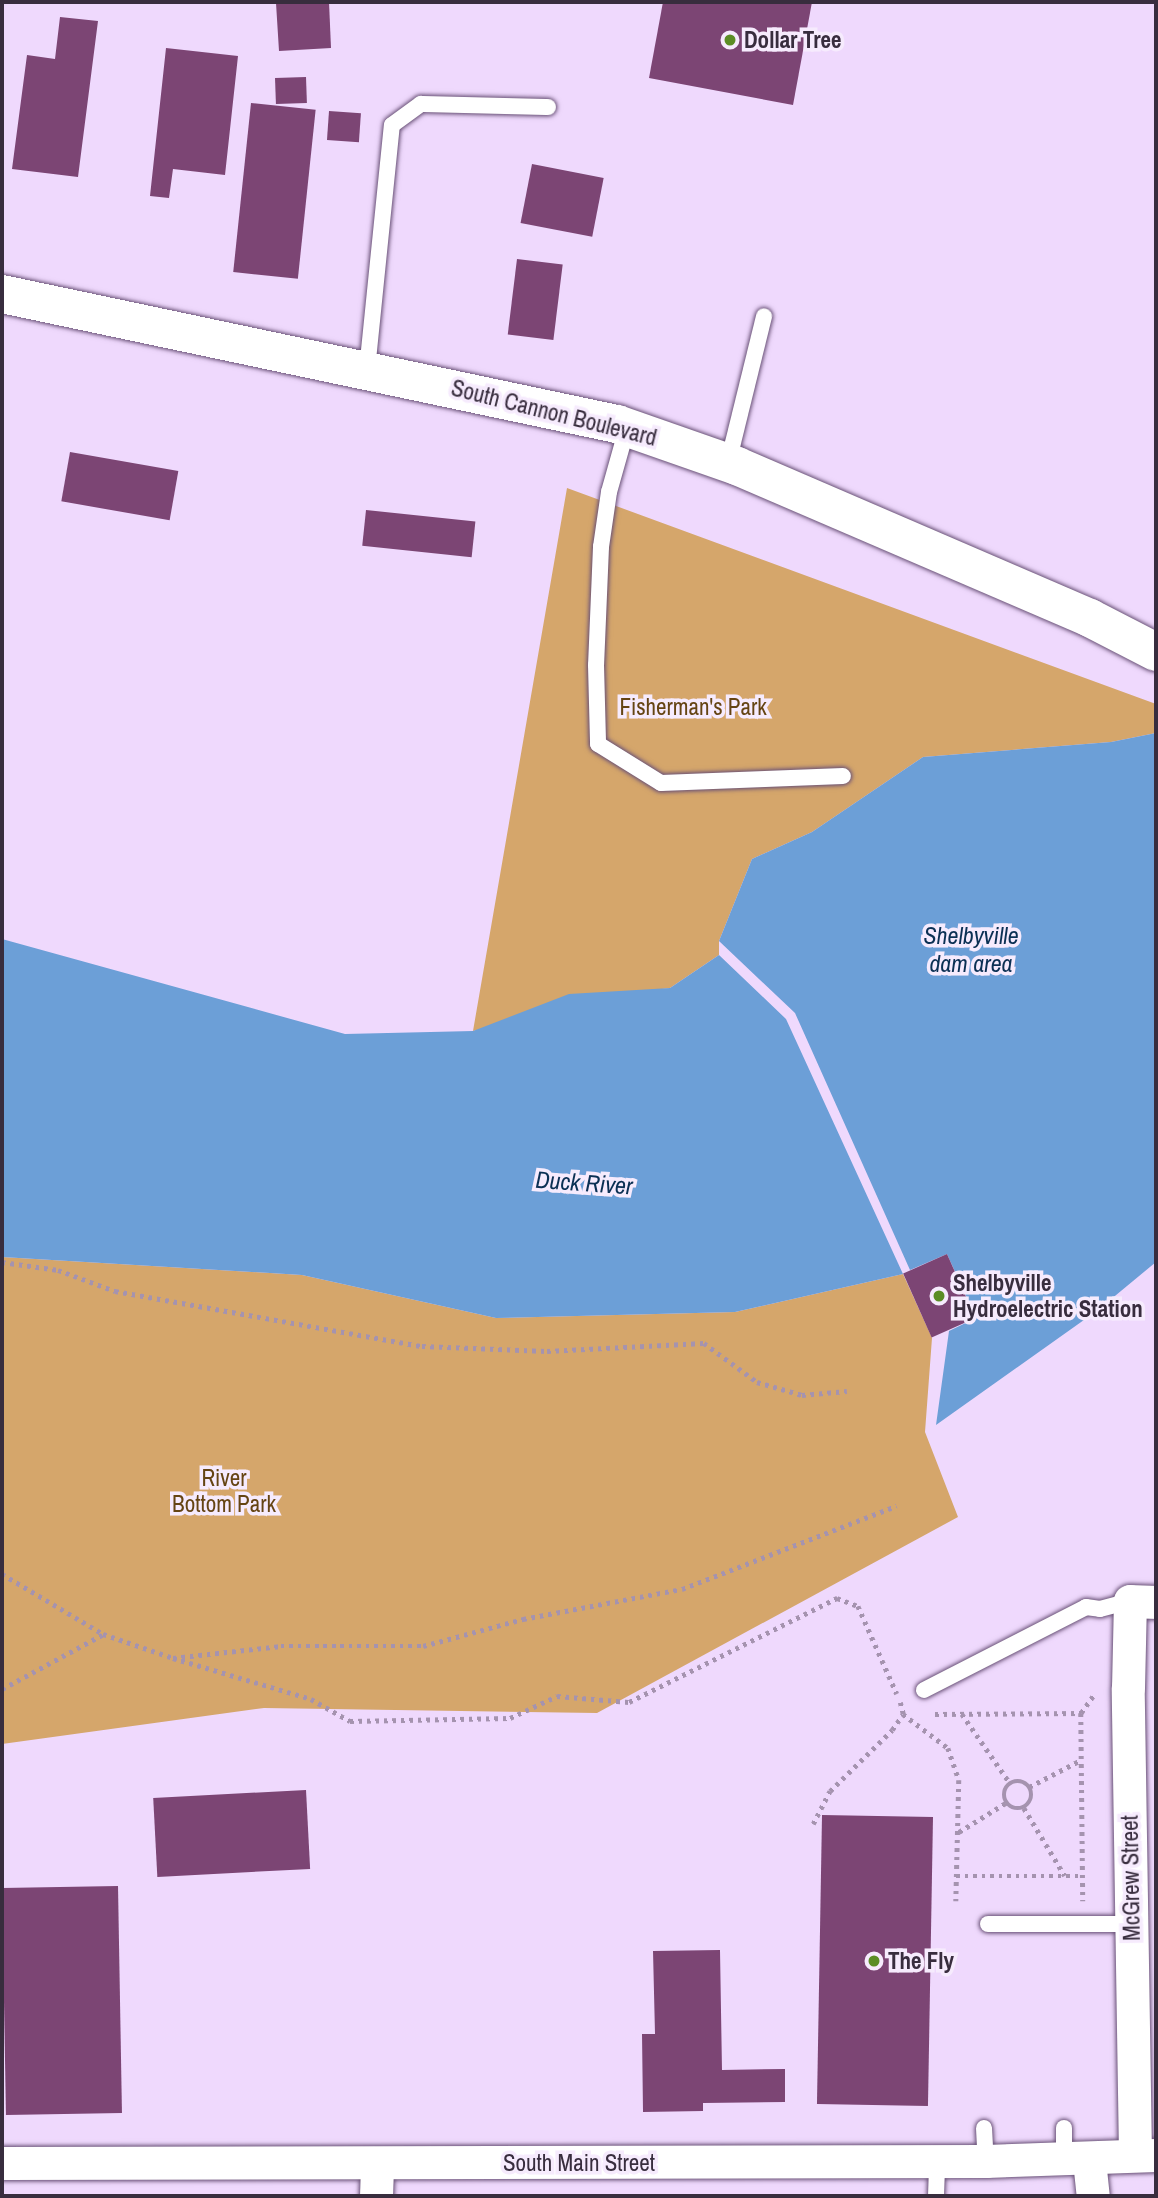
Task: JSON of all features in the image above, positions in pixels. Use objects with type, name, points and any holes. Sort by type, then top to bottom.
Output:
[{"type":"highway","name":"South Cannon Boulevard","points":[[2,294],[628,428],[728,463],[1090,618],[1156,652]]},
{"type":"street","name":"McGrew Street","points":[[1143,1602],[1128,1688],[1131,1924],[1146,2155]]},
{"type":"street","name":"South Main Street","points":[[2,2164],[377,2180],[986,2161],[1072,2149],[1146,2155]]},
{"type":"street","points":[[1072,2149],[1093,2196]]},
{"type":"lane","points":[[367,370],[392,125],[421,104],[548,107]]},
{"type":"lane","points":[[728,463],[764,316]]},
{"type":"lane","points":[[628,428],[609,492],[601,547],[596,665],[598,744],[661,783],[843,776]]},
{"type":"lane","points":[[924,1690],[1086,1607],[1100,1609],[1143,1602]]},
{"type":"lane","points":[[988,1924],[1131,1924]]},
{"type":"lane","points":[[984,2128],[986,2161]]},
{"type":"lane","points":[[936,2196],[937,2161]]},
{"type":"path","points":[[2,1262],[58,1270],[115,1291],[422,1346],[547,1351],[704,1343],[757,1382],[802,1395],[848,1391]]},
{"type":"path","points":[[173,1658],[281,1646],[423,1646],[523,1619],[682,1589],[896,1506]]},
{"type":"path","points":[[2,1574],[103,1634],[311,1699],[350,1721],[510,1718],[557,1696],[629,1702],[837,1598],[858,1606],[900,1699],[903,1714],[947,1748],[960,1780],[956,1901]]},
{"type":"path","points":[[2,1689],[103,1634]]},
{"type":"path","points":[[1083,1901],[1081,1713],[1094,1694]]},
{"type":"path","points":[[927,1714],[1081,1713]]},
{"type":"path","points":[[903,1714],[915,1714]]},
{"type":"path","points":[[813,1824],[830,1791],[892,1730],[903,1714]]},
{"type":"path","points":[[962,1714],[1010,1783]]},
{"type":"path","points":[[1030,1787],[1081,1760]]},
{"type":"path","points":[[1024,1808],[1014,1808],[1007,1802],[1005,1790],[1010,1783],[1018,1781],[1030,1787]]},
{"type":"path","points":[[1024,1808],[1032,1797],[1030,1787]]},
{"type":"path","points":[[959,1832],[1007,1802]]},
{"type":"path","points":[[1024,1808],[1065,1876]]},
{"type":"path","points":[[956,1876],[1083,1876]]},
{"type":"green space","name":"Fisherman's Park","points":[[567,488],[1156,704],[1156,733],[1111,742],[923,757],[812,832],[752,859],[719,941],[719,955],[670,988],[638,992],[473,1031]]},
{"type":"green space","name":"River Bottom Park","points":[[2,1257],[302,1275],[496,1318],[735,1312],[903,1274],[932,1338],[925,1432],[958,1517],[597,1713],[264,1708],[2,1744]]},
{"type":"water","name":"Shelbyville dam area","points":[[1156,733],[1156,1262],[1098,1310],[936,1425],[949,1331],[976,1318],[947,1254],[910,1270],[795,1013],[719,941],[752,859],[812,832],[923,757],[1111,742]]},
{"type":"water","name":"Duck River","points":[[2,939],[345,1034],[473,1031],[569,994],[670,988],[719,955],[786,1019],[903,1274],[735,1312],[496,1318],[302,1275],[2,1257]]},
{"type":"building","points":[[329,2],[331,48],[279,51],[276,3]]},
{"type":"building","name":"Dollar Tree","points":[[663,2],[812,2],[793,105],[649,78]]},
{"type":"building","points":[[60,17],[98,21],[78,177],[12,169],[27,55],[55,59]]},
{"type":"building","points":[[166,48],[238,56],[225,175],[173,169],[169,198],[150,196]]},
{"type":"building","points":[[306,77],[307,103],[276,104],[275,78]]},
{"type":"building","points":[[251,103],[316,110],[298,279],[233,272]]},
{"type":"building","points":[[329,111],[361,113],[359,142],[327,140]]},
{"type":"building","points":[[532,164],[604,178],[592,237],[521,223]]},
{"type":"building","points":[[517,259],[563,265],[553,340],[508,334]]},
{"type":"building","points":[[70,452],[178,471],[170,520],[61,501]]},
{"type":"building","points":[[366,510],[475,521],[472,557],[362,546]]},
{"type":"building","name":"Shelbyville Hydroelectric Station","points":[[947,1254],[975,1318],[932,1337],[903,1274]]},
{"type":"building","points":[[306,1790],[310,1869],[157,1877],[153,1798]]},
{"type":"building","name":"The Fly","points":[[822,1815],[933,1817],[928,2106],[817,2104]]},
{"type":"building","points":[[118,1886],[122,2113],[6,2115],[2,1888]]},
{"type":"building","points":[[720,1950],[722,2070],[785,2069],[785,2102],[703,2103],[703,2111],[643,2112],[642,2034],[655,2034],[653,1951]]},
{"type":"place","name":"Dollar Tree","points":[[730,40]]},
{"type":"place","name":"Shelbyville Hydroelectric Station","points":[[939,1296]]},
{"type":"place","name":"The Fly","points":[[874,1961]]}]
